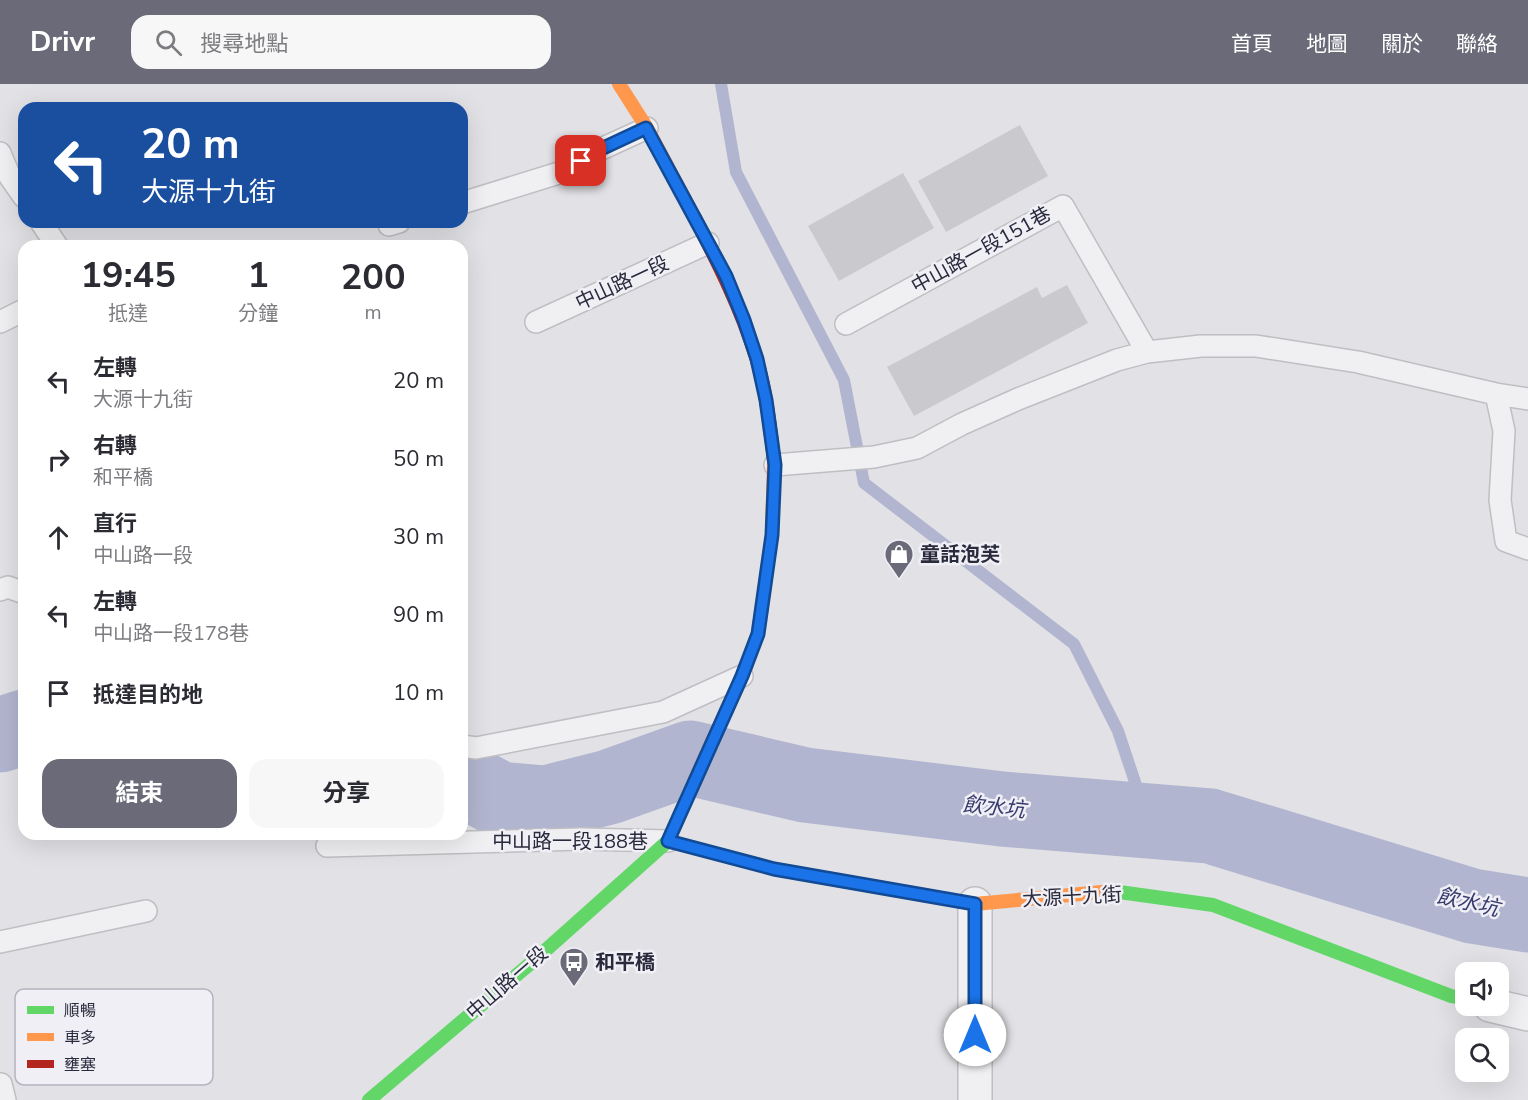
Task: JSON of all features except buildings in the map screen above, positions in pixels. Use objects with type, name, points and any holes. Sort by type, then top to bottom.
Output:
[{"type":"main road","points":[[619,84],[646,128],[726,276],[757,359],[766,400],[775,465],[772,535],[758,634],[742,676],[669,840]]},
{"type":"main road","name":"大源十九街","points":[[669,840],[774,869],[975,904],[1110,891],[1213,905],[1409,981],[1455,996]]},
{"type":"main road","name":"中山路一段","points":[[370,1100],[538,957],[669,840]]},
{"type":"street","points":[[975,904],[975,1100]]},
{"type":"street","points":[[1509,1010],[1528,1014]]},
{"type":"lane","points":[[468,201],[562,172],[599,150],[646,128]]},
{"type":"lane","points":[[0,153],[10,177],[18,188]]},
{"type":"lane","name":"中山路一段151巷","points":[[846,324],[1063,206],[1147,352]]},
{"type":"lane","name":"中山路一段","points":[[536,322],[708,243]]},
{"type":"lane","points":[[0,322],[18,313]]},
{"type":"lane","points":[[775,465],[874,457],[917,448],[962,424],[1018,399],[1117,360],[1147,352],[1201,346],[1256,346],[1358,362],[1496,394],[1528,399]]},
{"type":"lane","points":[[1496,394],[1504,431],[1500,500],[1506,541],[1528,549]]},
{"type":"lane","points":[[0,590],[8,587],[18,591]]},
{"type":"lane","points":[[468,747],[476,748],[663,712],[742,676]]},
{"type":"lane","name":"中山路一段188巷","points":[[327,846],[581,839],[669,840]]},
{"type":"lane","points":[[0,942],[146,911]]},
{"type":"lane","points":[[1,1084],[5,1100]]},
{"type":"waterway","points":[[721,84],[736,172],[844,380],[864,483],[1074,644],[1118,731],[1148,821]]},
{"type":"waterway","name":"飲水坑","points":[[0,735],[18,729]]},
{"type":"waterway","name":"飲水坑","points":[[468,785],[475,786],[499,799],[546,803],[609,787],[690,758],[805,785],[1002,809],[1210,826],[1472,906],[1528,915]]},
{"type":"traffic: fast","points":[[369,1100],[538,957],[668,841],[695,780]]},
{"type":"traffic: fast","points":[[1112,891],[1213,905],[1455,997]]},
{"type":"traffic: slow","points":[[619,84],[647,128],[695,218]]},
{"type":"traffic: slow","points":[[695,780],[742,676],[758,634],[772,535],[774,460]]},
{"type":"traffic: slow","points":[[668,841],[774,869],[975,904],[1112,891]]},
{"type":"traffic: jam","points":[[695,218],[736,303],[756,357],[765,395],[774,460]]},
{"type":"place","name":"童話泡芙","points":[[899,580]]},
{"type":"place","name":"和平橋","points":[[574,988]]},
{"type":"route","points":[[581,161],[646,128],[726,276],[744,320],[757,359],[766,400],[775,465],[772,535],[758,634],[742,676],[668,841],[774,869],[975,904],[975,1035]]}]
